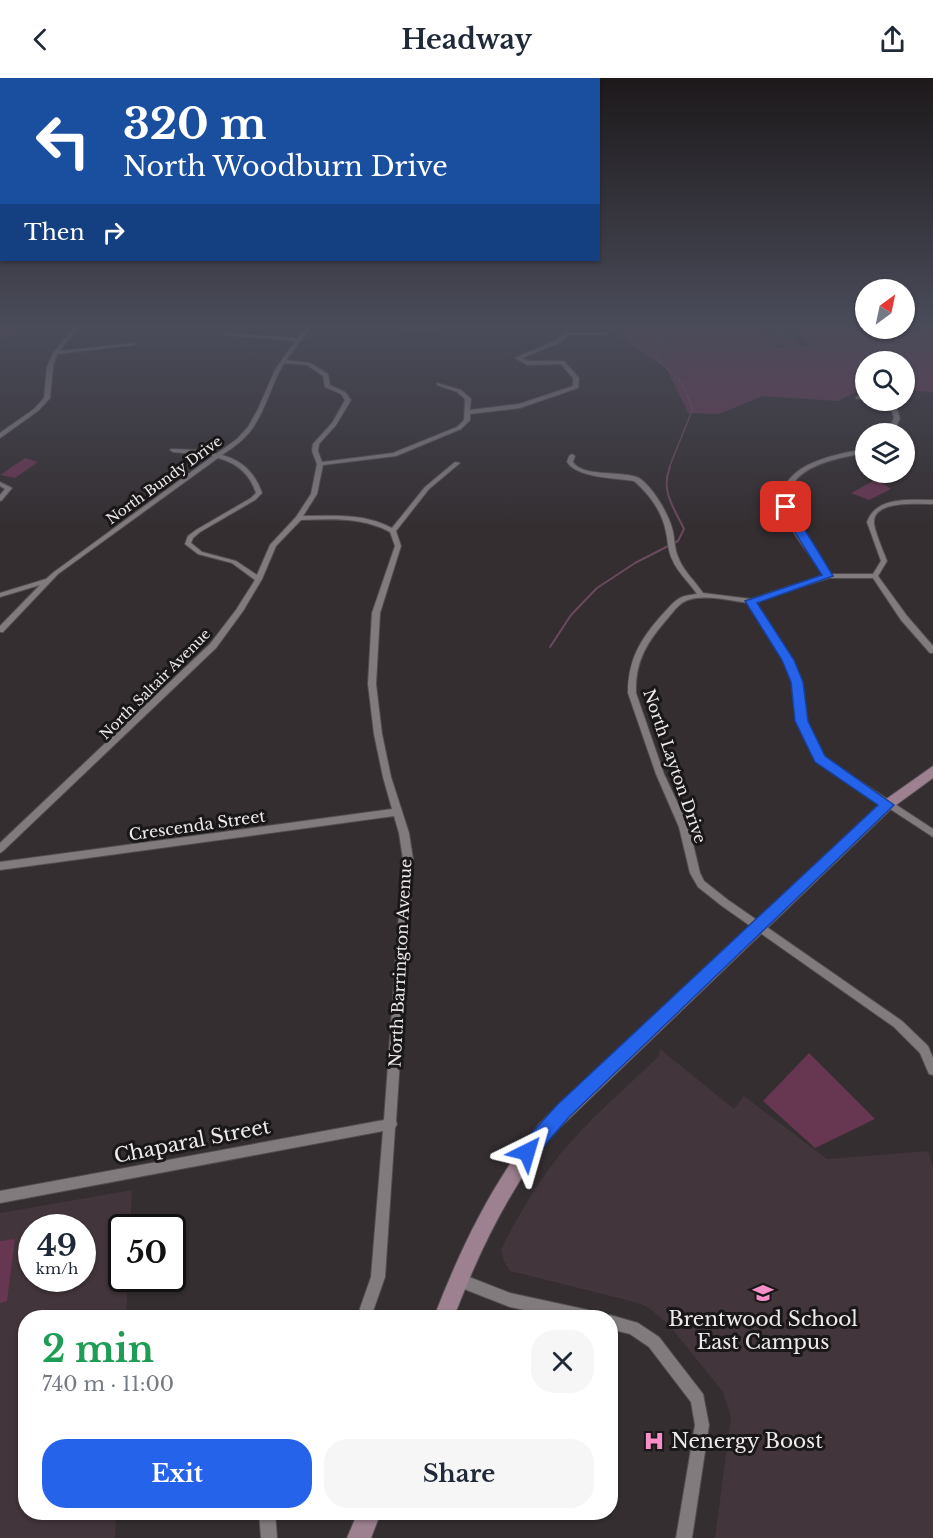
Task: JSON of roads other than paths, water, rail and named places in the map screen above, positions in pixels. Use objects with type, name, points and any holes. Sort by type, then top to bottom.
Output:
[{"type":"main road","points":[[447,1310],[489,1209],[508,1178],[545,1130],[887,805],[933,771]]},
{"type":"main road","points":[[359,1538],[367,1520]]},
{"type":"street","points":[[0,436],[28,417],[47,398],[47,393]]},
{"type":"street","name":"North Bundy Drive","points":[[0,630],[49,581],[166,491],[218,457],[251,428],[268,393]]},
{"type":"street","name":"North Saltair Avenue","points":[[0,849],[213,646],[259,579],[273,545],[298,518],[314,494],[320,464],[315,451],[316,444],[334,424],[347,396],[341,393]]},
{"type":"street","points":[[320,464],[381,458],[406,452],[459,428],[467,420],[469,412],[467,396],[460,393]]},
{"type":"street","points":[[469,412],[520,406],[558,393]]},
{"type":"street","points":[[173,450],[231,460],[247,471],[258,485],[259,493],[237,510],[198,531],[190,537],[188,543],[200,553],[234,562],[259,579]]},
{"type":"street","points":[[828,576],[792,520],[786,507],[787,492],[792,482],[810,466],[838,455],[855,453]]},
{"type":"street","points":[[572,456],[570,462],[579,470],[636,479],[640,483],[658,506],[669,528],[671,547],[677,563],[701,595]]},
{"type":"street","points":[[298,518],[359,518],[383,524],[393,531],[427,488],[457,463]]},
{"type":"street","points":[[0,484],[9,488],[0,499]]},
{"type":"street","points":[[875,576],[884,561],[870,522],[871,515],[875,510],[890,504],[933,502]]},
{"type":"street","name":"North Barrington Avenue","points":[[366,1310],[378,1276],[391,1124],[408,859],[381,745],[372,684],[376,613],[398,546],[393,531]]},
{"type":"street","points":[[875,576],[828,576],[751,601],[788,660],[797,682],[801,721],[820,759],[933,834]]},
{"type":"street","points":[[875,576],[904,618],[933,651]]},
{"type":"street","points":[[0,595],[49,581]]},
{"type":"street","name":"North Layton Drive","points":[[751,601],[701,595],[676,603],[640,647],[631,682],[632,693],[660,774],[684,826],[694,873],[710,892],[898,1024],[924,1050],[933,1070]]},
{"type":"street","name":"Crescenda Street","points":[[0,866],[398,812]]},
{"type":"street","name":"Chaparal Street","points":[[0,1197],[391,1124]]},
{"type":"street","points":[[459,1280],[510,1300],[556,1310]]},
{"type":"street","points":[[618,1324],[633,1328],[654,1342],[698,1400],[702,1425],[684,1538]]},
{"type":"street","points":[[268,1520],[269,1538]]},
{"type":"waterway","points":[[669,468],[693,408],[686,393]]},
{"type":"waterway","points":[[550,647],[571,615],[597,588],[635,563],[678,541],[684,529],[667,491],[667,475],[670,467]]},
{"type":"place","name":"Brentwood School East Campus","points":[[763,1293]]},
{"type":"place","name":"Nenergy Boost","points":[[654,1441]]}]
